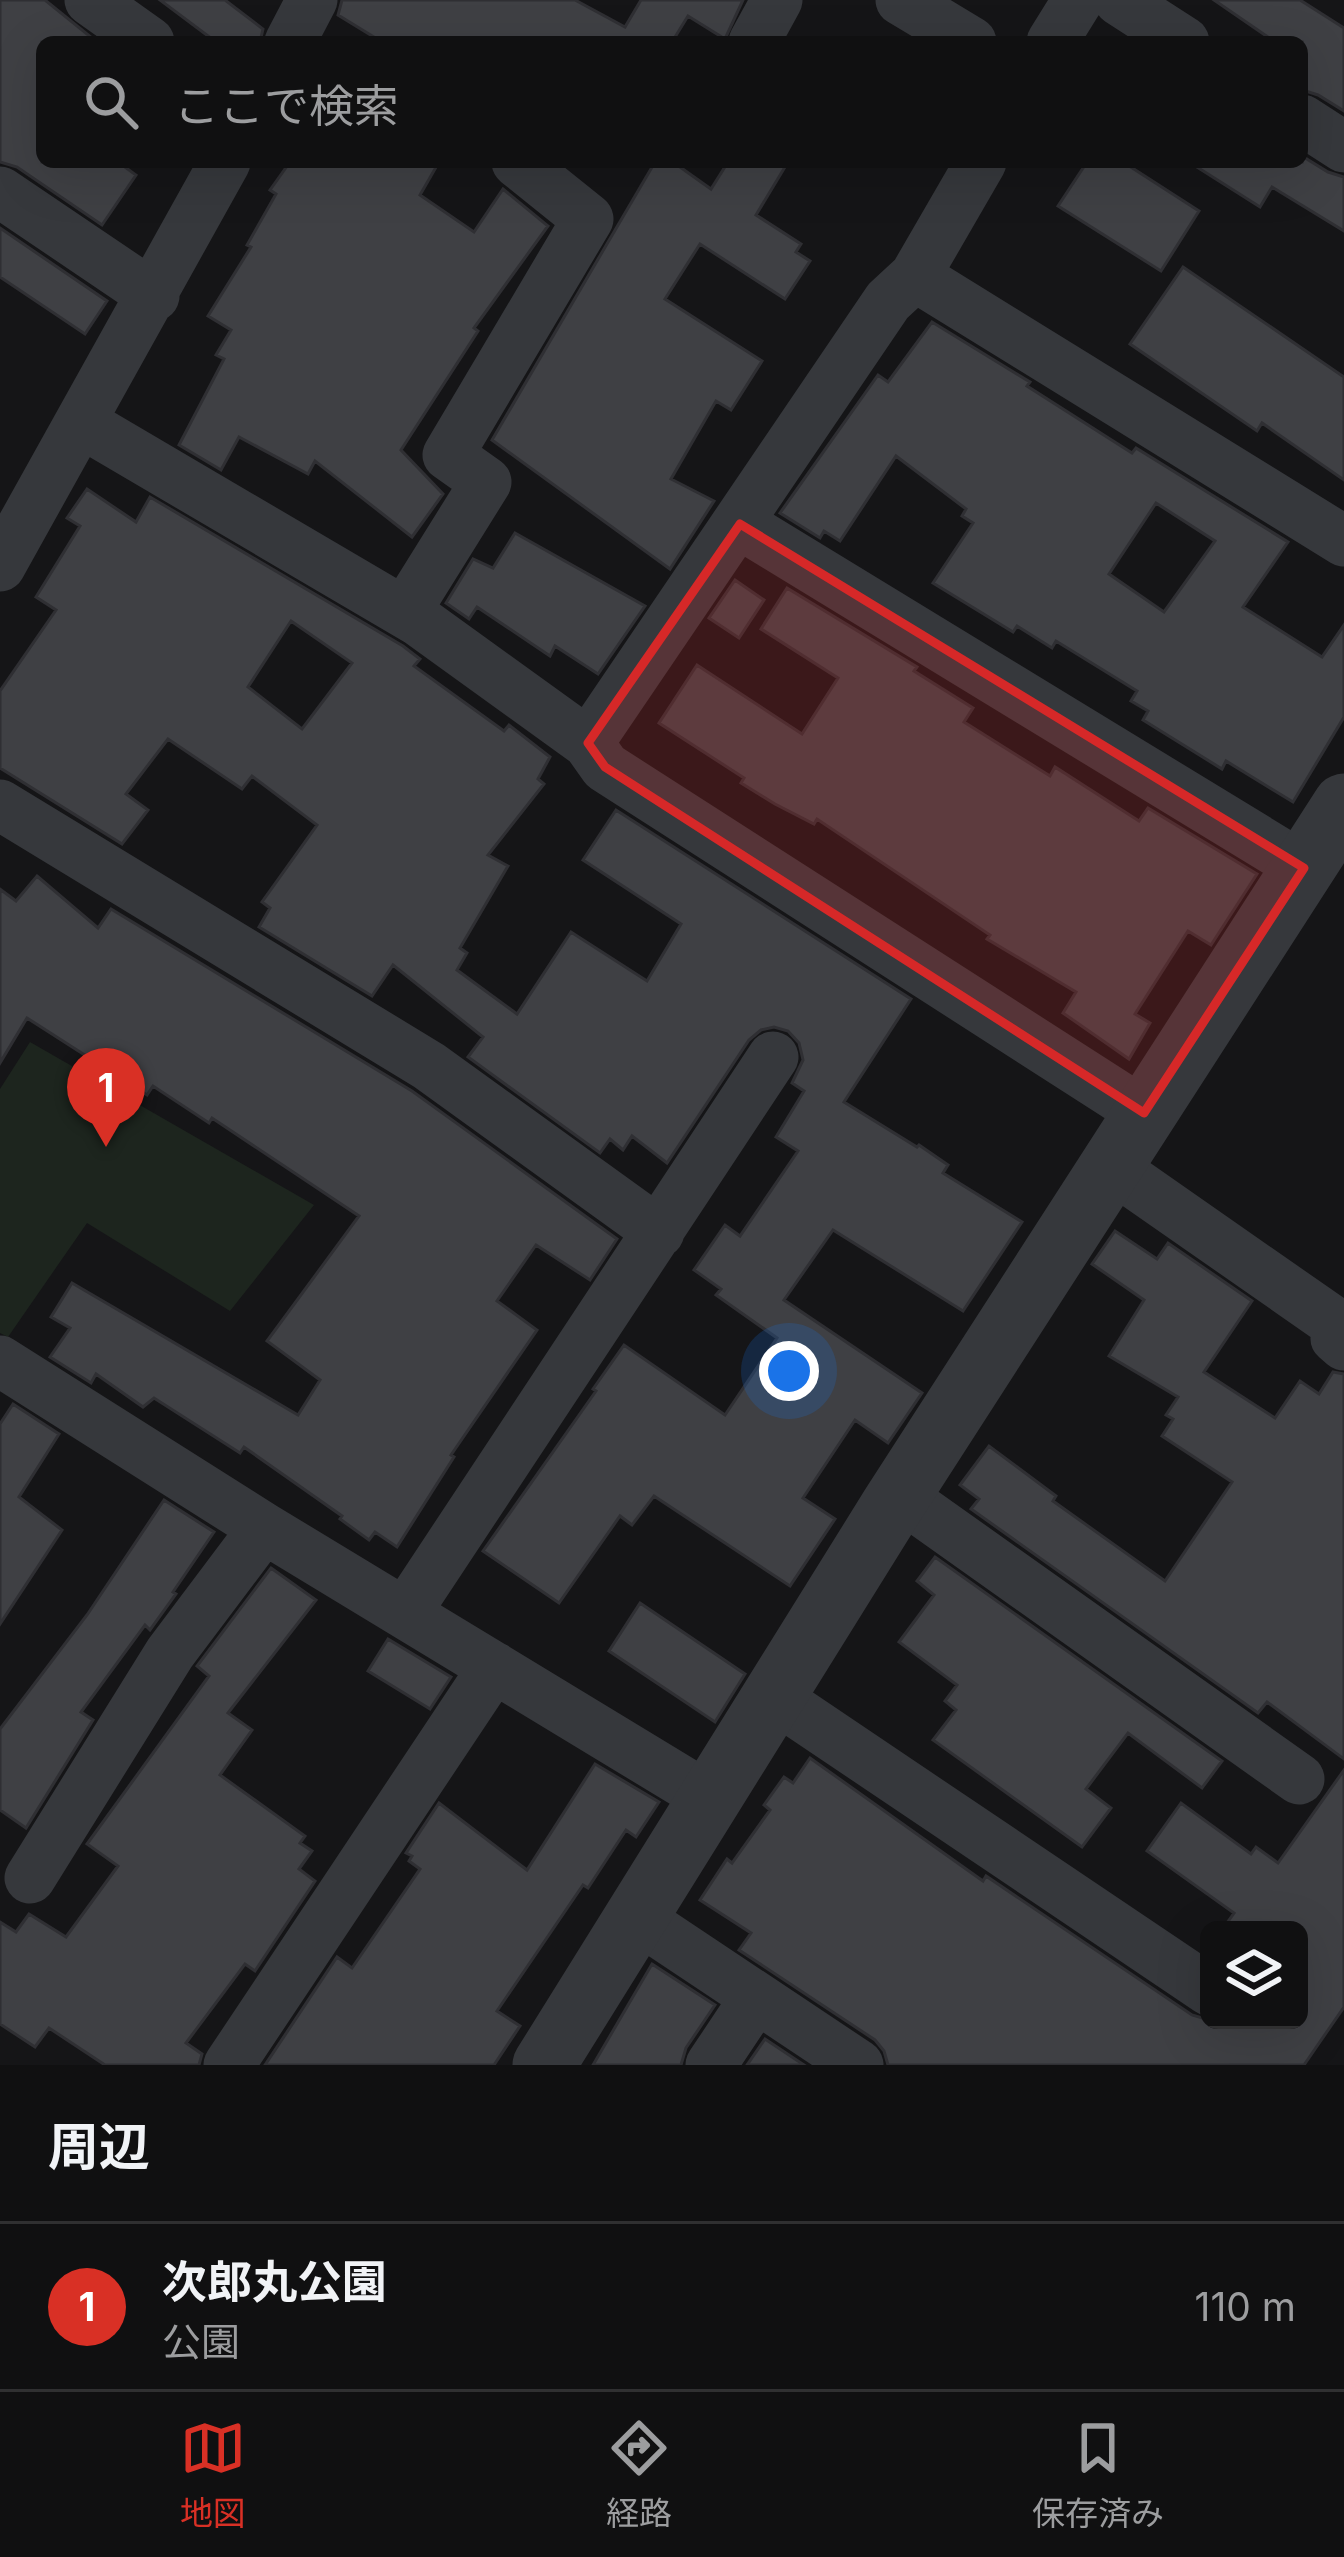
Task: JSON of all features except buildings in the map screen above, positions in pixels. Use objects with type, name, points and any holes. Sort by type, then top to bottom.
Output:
[{"type":"street","points":[[90,0],[141,36]]},
{"type":"street","points":[[757,36],[778,0]]},
{"type":"street","points":[[901,0],[961,36]]},
{"type":"street","points":[[1056,36],[1078,0]]},
{"type":"street","points":[[1120,0],[1175,36]]},
{"type":"street","points":[[1308,124],[1344,147]]},
{"type":"street","points":[[7,540],[82,423],[223,168]]},
{"type":"street","points":[[405,612],[486,482],[448,455],[589,218],[525,168]]},
{"type":"street","points":[[588,743],[888,301],[915,276],[978,168]]},
{"type":"street","points":[[0,192],[154,296]]},
{"type":"street","points":[[915,276],[1344,541]]},
{"type":"street","points":[[82,423],[405,612],[588,743],[605,767],[1144,1113]]},
{"type":"street","points":[[740,524],[1304,868]]},
{"type":"street","points":[[0,805],[429,1066],[659,1232]]},
{"type":"street","points":[[544,2065],[899,1495],[1344,805]]},
{"type":"street","points":[[406,1612],[773,1057]]},
{"type":"street","points":[[1110,1166],[1338,1325],[1336,1338],[1344,1345]]},
{"type":"street","points":[[0,1361],[264,1528],[711,1799]]},
{"type":"street","points":[[899,1495],[1299,1778]]},
{"type":"street","points":[[30,1878],[170,1653],[264,1528]]},
{"type":"street","points":[[230,2065],[494,1667]]},
{"type":"street","points":[[774,1697],[1200,1984]]},
{"type":"street","points":[[636,1917],[858,2065]]},
{"type":"street","points":[[710,2065],[755,1999]]},
{"type":"highlighted area","points":[[740,524],[1304,868],[1144,1113],[605,767],[588,743]]},
{"type":"shaded area","points":[[30,1042],[314,1205],[230,1311],[87,1223],[8,1337],[0,1333],[0,1089]]},
{"type":"place","name":"次郎丸公園","points":[[106,1147]]}]
